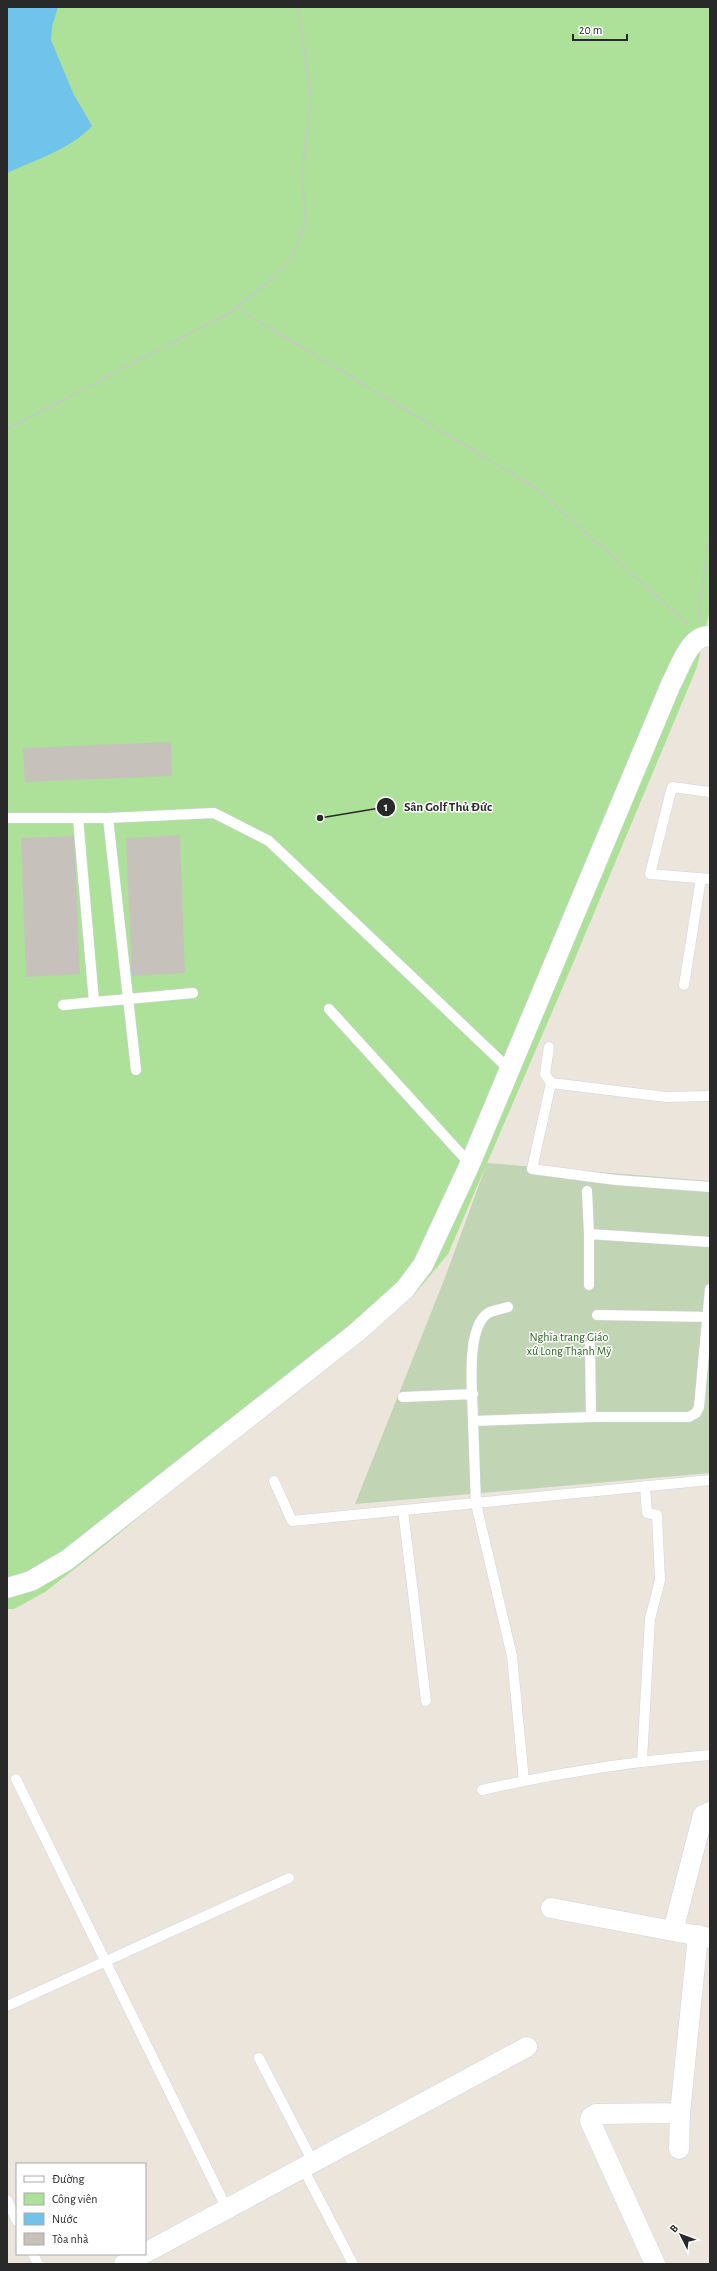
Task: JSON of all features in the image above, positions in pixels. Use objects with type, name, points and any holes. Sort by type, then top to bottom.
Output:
[{"type":"street","points":[[7,1588],[31,1581],[67,1560],[356,1333],[405,1289],[423,1265],[470,1164],[671,684],[691,645],[702,635]]},
{"type":"street","points":[[674,1931],[704,1815],[710,1812]]},
{"type":"street","points":[[551,1908],[704,1936],[680,2113],[679,2149]]},
{"type":"street","points":[[146,2252],[527,2047]]},
{"type":"street","points":[[655,2264],[590,2122],[591,2117],[596,2114],[680,2113]]},
{"type":"street","points":[[124,2264],[140,2255]]},
{"type":"lane","points":[[684,985],[706,879],[650,874],[672,788],[710,792]]},
{"type":"lane","points":[[7,818],[108,818],[214,813],[269,841],[509,1069]]},
{"type":"lane","points":[[78,818],[94,1002]]},
{"type":"lane","points":[[108,818],[136,1070]]},
{"type":"lane","points":[[63,1005],[193,993]]},
{"type":"lane","points":[[329,1008],[470,1164]]},
{"type":"lane","points":[[549,1047],[545,1074],[551,1083],[532,1169],[616,1180],[710,1187]]},
{"type":"lane","points":[[551,1083],[666,1097],[710,1096]]},
{"type":"lane","points":[[587,1191],[589,1285]]},
{"type":"lane","points":[[589,1234],[710,1242]]},
{"type":"lane","points":[[473,1421],[591,1417],[689,1417],[696,1414],[699,1407],[709,1317],[710,1289]]},
{"type":"lane","points":[[508,1307],[489,1312],[475,1331],[472,1347],[472,1394],[476,1504],[512,1656],[524,1781]]},
{"type":"lane","points":[[597,1315],[709,1317]]},
{"type":"lane","points":[[590,1345],[591,1417]]},
{"type":"lane","points":[[403,1397],[472,1394]]},
{"type":"lane","points":[[274,1482],[292,1521],[710,1480]]},
{"type":"lane","points":[[642,1760],[650,1619],[660,1580],[657,1515],[648,1513],[645,1486]]},
{"type":"lane","points":[[404,1510],[426,1700]]},
{"type":"lane","points":[[482,1790],[642,1760],[710,1755]]},
{"type":"lane","points":[[16,1779],[227,2209]]},
{"type":"lane","points":[[7,2006],[105,1960],[289,1878]]},
{"type":"lane","points":[[259,2058],[353,2264]]},
{"type":"lane","points":[[7,2200],[16,2219]]},
{"type":"lane","points":[[34,2255],[38,2264]]},
{"type":"path","points":[[7,429],[231,312],[263,286],[292,258],[306,221],[302,175],[311,98],[298,7]]},
{"type":"path","points":[[238,306],[247,314],[536,488],[702,635]]},
{"type":"path","points":[[702,635],[710,528]]},
{"type":"green space","points":[[7,7],[710,7],[710,609],[697,667],[571,968],[448,1254],[413,1296],[365,1332],[100,1549],[45,1592],[14,1609],[7,1609]]},
{"type":"green space","name":"Nghĩa trang Giáo xứ Long Thạnh Mỹ","points":[[487,1163],[710,1181],[710,1473],[355,1504],[446,1275]]},
{"type":"water","points":[[7,7],[58,7],[52,27],[51,40],[73,93],[92,126],[63,148],[7,173]]},
{"type":"building","points":[[171,742],[172,776],[25,782],[23,748]]},
{"type":"building","points":[[180,835],[185,973],[132,976],[126,838]]},
{"type":"building","points":[[74,836],[80,974],[26,977],[21,838]]},
{"type":"place","name":"Sân Golf Thủ Đức","points":[[320,818]]}]
